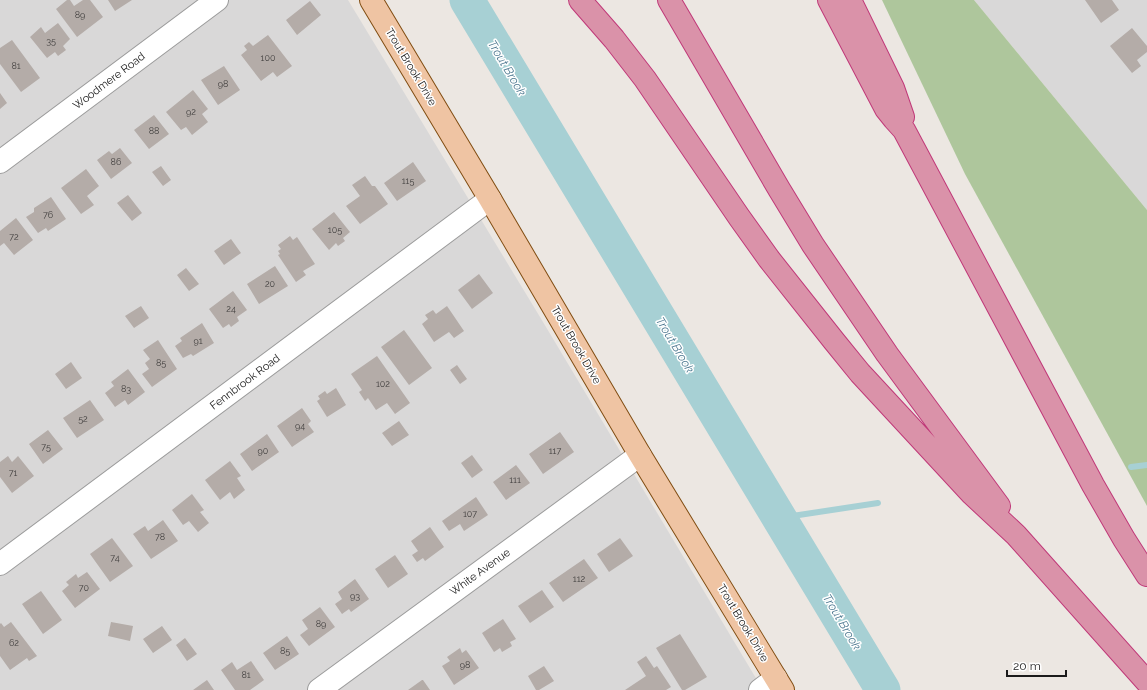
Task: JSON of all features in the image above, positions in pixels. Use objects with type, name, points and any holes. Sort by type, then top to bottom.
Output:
[{"type":"highway","points":[[580,0],[614,39],[645,79],[739,218],[773,265],[860,373],[972,494],[1016,534],[1147,682]]},
{"type":"highway","points":[[668,0],[779,189],[814,245],[887,354],[992,496],[1016,534]]},
{"type":"highway","points":[[829,0],[886,109],[904,130],[1093,485],[1124,539],[1147,575]]},
{"type":"highway","points":[[850,0],[897,98],[904,130]]},
{"type":"main road","name":"Trout Brook Drive","points":[[371,0],[640,454],[773,686]]},
{"type":"street","name":"Woodmere Road","points":[[0,162],[217,0]]},
{"type":"street","name":"Fennbrook Road","points":[[0,564],[490,199]]},
{"type":"street","name":"White Avenue","points":[[319,690],[640,454]]},
{"type":"shaded area","points":[[0,0],[348,0],[763,690],[0,690]]},
{"type":"shaded area","points":[[974,0],[1147,0],[1147,210]]},
{"type":"green space","points":[[882,0],[974,0],[1147,210],[1147,506],[965,174]]},
{"type":"building","points":[[67,0],[70,0],[74,6],[83,0],[90,0],[103,17],[77,37],[56,9]]},
{"type":"building","points":[[108,0],[132,0],[115,11]]},
{"type":"building","points":[[1085,0],[1112,0],[1119,10],[1101,23]]},
{"type":"building","points":[[310,1],[321,15],[297,35],[286,20]]},
{"type":"building","points":[[58,23],[70,39],[63,46],[66,50],[58,56],[55,52],[47,58],[30,37],[41,27],[45,33]]},
{"type":"building","points":[[1132,28],[1147,46],[1147,52],[1137,60],[1141,66],[1132,73],[1110,46]]},
{"type":"building","points":[[268,35],[292,66],[277,77],[273,72],[261,81],[241,55],[247,50],[244,46],[249,42],[253,46]]},
{"type":"building","points":[[12,40],[40,78],[21,92],[0,64],[0,48]]},
{"type":"building","points":[[224,66],[240,90],[218,105],[201,80]]},
{"type":"building","points":[[193,90],[208,109],[202,114],[208,122],[192,135],[186,127],[181,130],[166,112]]},
{"type":"building","points":[[0,93],[7,103],[0,109]]},
{"type":"building","points":[[154,115],[169,134],[149,149],[134,130]]},
{"type":"building","points":[[120,148],[132,163],[111,179],[97,160],[109,151],[112,154]]},
{"type":"building","points":[[413,162],[426,181],[397,201],[384,183]]},
{"type":"building","points":[[161,166],[171,180],[163,186],[152,172]]},
{"type":"building","points":[[86,169],[99,186],[87,196],[94,205],[81,214],[61,188]]},
{"type":"building","points":[[365,176],[372,186],[375,186],[388,204],[360,224],[346,206],[360,196],[352,185]]},
{"type":"building","points":[[128,195],[142,213],[132,221],[117,203]]},
{"type":"building","points":[[51,197],[66,219],[48,231],[46,228],[38,233],[26,217],[34,212],[34,208]]},
{"type":"building","points":[[334,212],[350,232],[343,238],[345,241],[338,246],[336,243],[329,250],[312,229]]},
{"type":"building","points":[[16,218],[33,240],[14,255],[4,243],[0,246],[0,231]]},
{"type":"building","points":[[290,236],[293,240],[297,237],[315,264],[303,271],[306,275],[296,282],[278,255],[280,254],[278,251],[281,249],[278,245]]},
{"type":"building","points":[[231,239],[241,253],[224,265],[214,251]]},
{"type":"building","points":[[275,266],[288,286],[259,304],[247,284]]},
{"type":"building","points":[[186,268],[199,284],[189,291],[177,275]]},
{"type":"building","points":[[479,274],[493,293],[472,309],[458,290]]},
{"type":"building","points":[[233,291],[247,310],[237,317],[239,321],[231,327],[229,324],[223,328],[209,309]]},
{"type":"building","points":[[141,306],[149,318],[134,328],[125,316]]},
{"type":"building","points":[[447,306],[464,331],[454,338],[449,332],[434,342],[422,324],[428,319],[425,315],[433,310],[436,314]]},
{"type":"building","points":[[202,323],[214,343],[193,356],[191,354],[183,358],[175,346],[182,341],[180,338]]},
{"type":"building","points":[[404,330],[432,368],[409,385],[381,347]]},
{"type":"building","points":[[158,340],[177,369],[152,387],[142,374],[149,369],[145,363],[150,359],[143,350]]},
{"type":"building","points":[[377,356],[410,403],[395,414],[387,403],[376,410],[368,398],[365,401],[359,392],[362,390],[351,374]]},
{"type":"building","points":[[71,362],[82,378],[66,389],[55,374]]},
{"type":"building","points":[[457,365],[467,379],[460,384],[450,370]]},
{"type":"building","points":[[128,369],[145,392],[128,405],[125,400],[115,407],[105,393],[114,386],[111,382]]},
{"type":"building","points":[[336,388],[346,405],[327,417],[317,401],[320,399],[318,396],[325,391],[327,394]]},
{"type":"building","points":[[90,400],[104,420],[77,438],[63,418]]},
{"type":"building","points":[[302,408],[311,421],[308,424],[314,432],[292,447],[277,426]]},
{"type":"building","points":[[399,421],[409,435],[392,446],[382,433]]},
{"type":"building","points":[[48,430],[63,449],[43,464],[29,444]]},
{"type":"building","points":[[560,432],[574,452],[543,474],[529,454]]},
{"type":"building","points":[[267,434],[279,452],[252,471],[240,454]]},
{"type":"building","points":[[472,455],[483,470],[472,478],[461,463]]},
{"type":"building","points":[[8,456],[12,462],[18,456],[34,476],[12,493],[0,477],[0,462]]},
{"type":"building","points":[[230,461],[241,476],[237,478],[245,490],[234,499],[230,492],[220,500],[205,480]]},
{"type":"building","points":[[516,465],[530,483],[506,500],[493,482]]},
{"type":"building","points":[[192,494],[204,510],[200,512],[209,523],[198,532],[189,521],[183,525],[172,510]]},
{"type":"building","points":[[476,497],[488,515],[464,531],[460,524],[449,531],[442,521]]},
{"type":"building","points":[[163,520],[178,541],[151,559],[133,534],[145,526],[148,531]]},
{"type":"building","points":[[430,527],[444,547],[425,561],[423,558],[417,562],[412,555],[418,551],[411,541]]},
{"type":"building","points":[[112,538],[133,566],[110,582],[90,554]]},
{"type":"building","points":[[620,538],[633,556],[609,572],[597,554]]},
{"type":"building","points":[[395,555],[408,574],[388,588],[375,569]]},
{"type":"building","points":[[584,559],[598,578],[563,602],[549,583]]},
{"type":"building","points":[[87,572],[100,589],[75,608],[62,591],[69,585],[66,582],[76,574],[78,578]]},
{"type":"building","points":[[355,579],[369,599],[351,612],[349,609],[342,614],[335,604],[342,599],[338,592]]},
{"type":"building","points":[[542,590],[554,607],[530,623],[518,606]]},
{"type":"building","points":[[41,591],[62,620],[43,634],[22,604]]},
{"type":"building","points":[[320,607],[335,627],[309,646],[300,635],[308,629],[302,620]]},
{"type":"building","points":[[503,619],[516,639],[510,642],[512,646],[502,652],[500,648],[494,652],[482,633]]},
{"type":"building","points":[[11,622],[37,656],[29,661],[27,658],[10,670],[0,656],[0,624],[1,623],[4,627]]},
{"type":"building","points":[[111,622],[133,626],[130,641],[108,636]]},
{"type":"building","points":[[162,626],[172,640],[153,653],[143,639]]},
{"type":"building","points":[[680,634],[707,677],[685,690],[682,690],[656,648]]},
{"type":"building","points":[[287,636],[299,654],[275,670],[263,653]]},
{"type":"building","points":[[185,638],[197,654],[187,661],[176,645]]},
{"type":"building","points":[[460,648],[462,653],[466,650],[479,668],[454,685],[442,666],[450,661],[447,657]]},
{"type":"building","points":[[646,656],[654,668],[657,666],[671,687],[666,690],[625,690],[646,676],[637,662]]},
{"type":"building","points":[[251,661],[264,680],[250,690],[235,690],[221,670],[232,662],[237,670]]},
{"type":"building","points":[[544,666],[554,681],[539,690],[536,690],[528,676]]},
{"type":"building","points":[[207,680],[214,690],[193,690]]},
{"type":"building","points":[[422,680],[430,690],[408,690]]},
{"type":"waterway","name":"Trout Brook","points":[[467,0],[883,690]]},
{"type":"waterway","points":[[1131,467],[1147,465]]},
{"type":"waterway","points":[[779,518],[878,503]]}]
